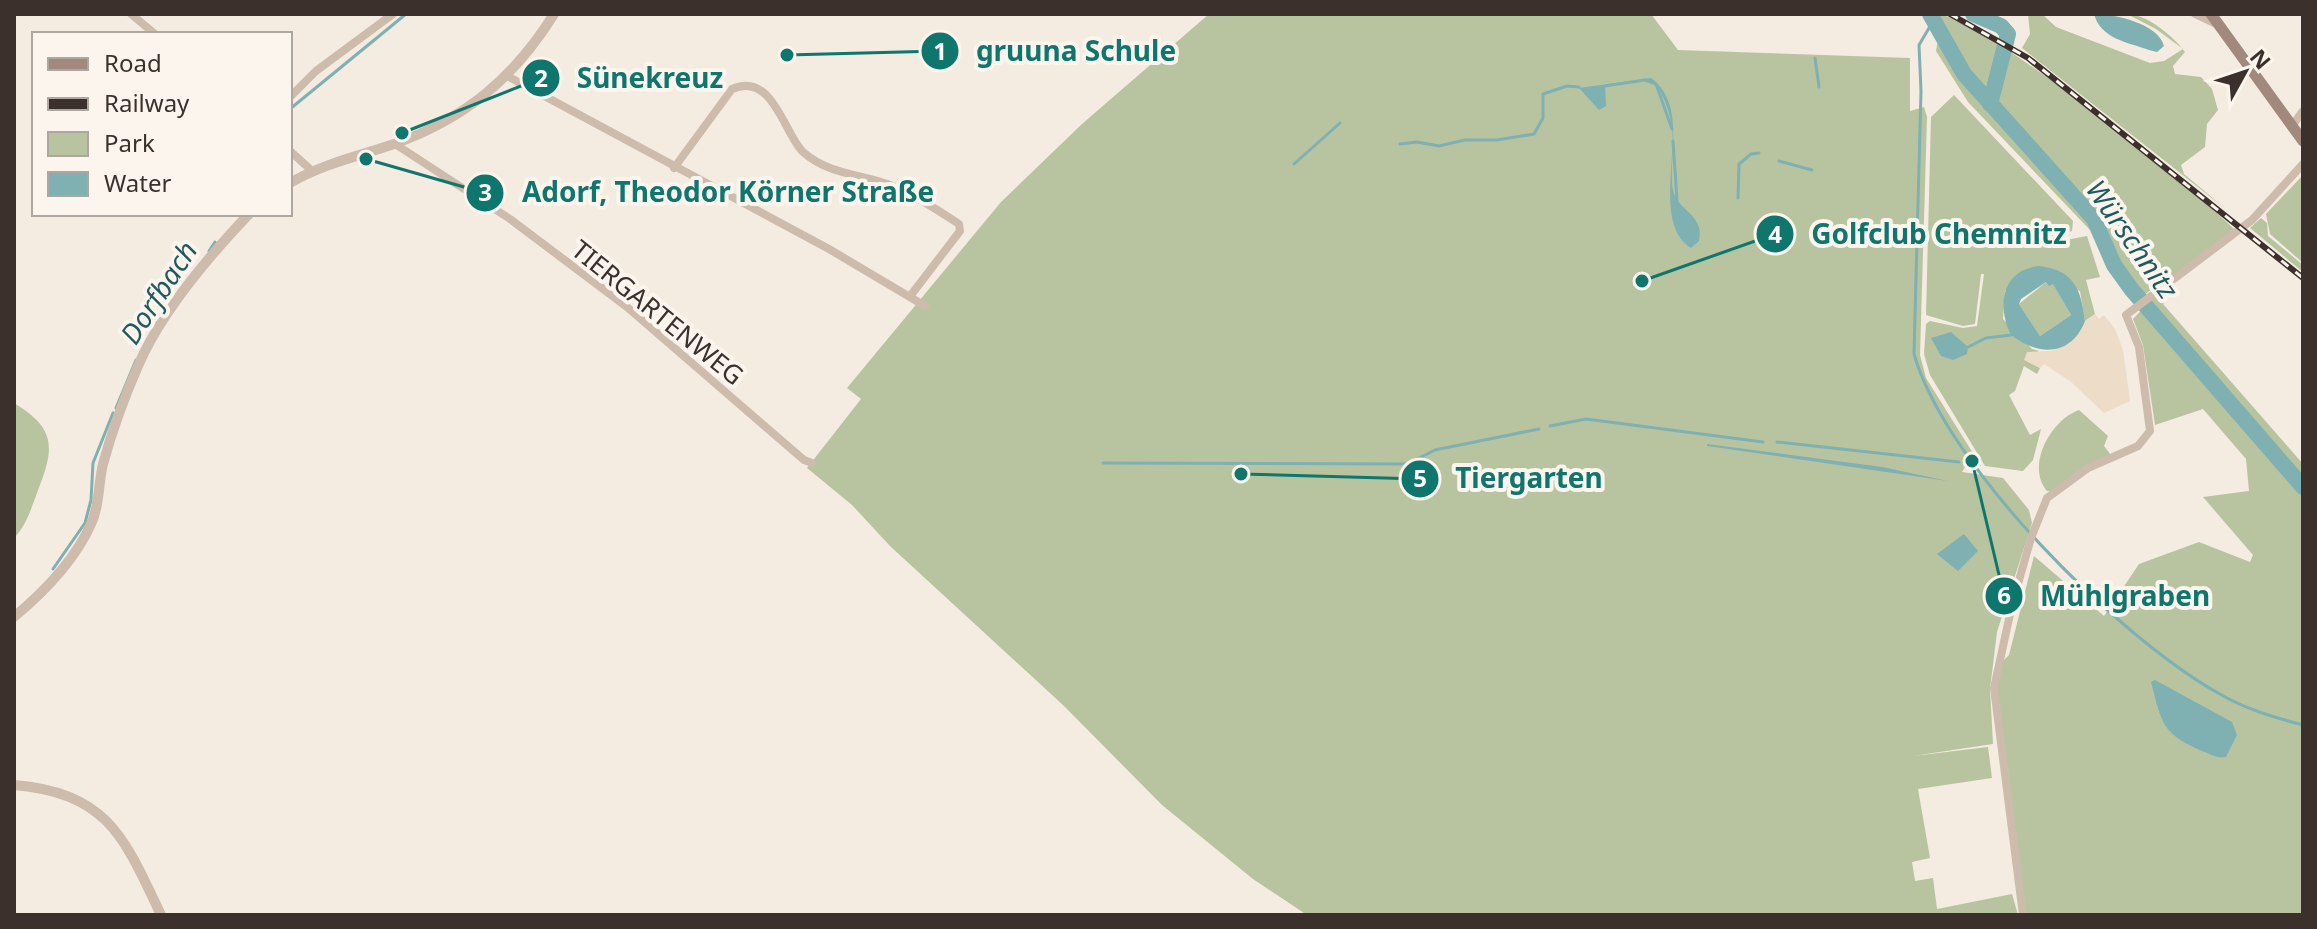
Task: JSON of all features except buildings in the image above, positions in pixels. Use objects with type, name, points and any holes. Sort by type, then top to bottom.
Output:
[{"type":"main road","points":[[2211,14],[2303,141]]},
{"type":"street","points":[[131,14],[153,32]]},
{"type":"street","points":[[292,95],[379,17],[393,14]]},
{"type":"street","points":[[292,182],[311,170],[395,144],[446,120],[509,77],[554,14]]},
{"type":"street","points":[[2195,14],[2219,25]]},
{"type":"street","points":[[509,77],[911,295],[925,306]]},
{"type":"street","points":[[674,168],[732,89],[745,86],[756,91],[778,105],[802,151],[844,174],[893,186],[959,224],[960,231],[911,295]]},
{"type":"street","points":[[2291,127],[2303,111]]},
{"type":"street","name":"TIERGARTENWEG","points":[[395,144],[510,219],[627,307],[804,460],[812,463]]},
{"type":"street","points":[[292,153],[311,170]]},
{"type":"street","points":[[2023,915],[1994,688],[2032,536],[2047,498],[2088,468],[2138,446],[2150,431],[2139,347],[2129,313],[2252,220],[2303,164]]},
{"type":"street","points":[[14,617],[48,585],[84,539],[93,521],[102,468],[119,413],[139,362],[191,281],[247,216]]},
{"type":"street","points":[[14,785],[67,793],[96,811],[115,828],[161,915]]},
{"type":"green space","points":[[1209,14],[1651,14],[1678,50],[1910,58],[1910,111],[1924,107],[1927,117],[1920,355],[1926,378],[1981,466],[1965,467],[1962,472],[2003,478],[2029,510],[2032,523],[1997,632],[1990,689],[1993,744],[1913,756],[1988,747],[1992,778],[1918,789],[1930,858],[1912,862],[1915,881],[1933,878],[1937,909],[2012,894],[2018,915],[1307,915],[1253,879],[1162,805],[1064,706],[890,546],[852,505],[807,468],[861,399],[847,388],[1001,202],[1082,124]]},
{"type":"green space","points":[[1937,14],[1961,22],[1997,43],[2087,107],[2234,229],[2164,285],[2156,286],[2143,296],[2121,264],[2096,217],[1966,72],[1937,22]]},
{"type":"green space","points":[[2028,14],[2042,14],[2056,27],[2150,63],[2164,61],[2183,49],[2185,52],[2173,66],[2175,74],[2201,77],[2212,89],[2218,110],[2207,124],[2205,147],[2181,165],[2184,174],[2227,210],[2022,48],[2030,34]]},
{"type":"green space","points":[[2127,14],[2151,22],[2182,48],[2156,29]]},
{"type":"green space","points":[[1938,39],[1987,106],[2074,200],[2095,229],[2090,230],[1968,102],[1936,51]]},
{"type":"green space","points":[[1954,95],[2073,221],[2072,231],[2064,234],[2066,240],[2087,236],[2100,277],[2086,280],[2095,314],[2085,321],[2080,291],[2023,273],[2005,291],[2003,319],[2032,349],[2039,351],[2025,360],[2040,368],[2037,374],[2024,366],[2015,391],[2009,395],[2030,435],[2041,429],[2033,460],[2023,471],[1985,466],[1930,375],[1924,354],[1926,324],[1930,321],[1963,328],[1977,326],[1984,274],[1981,274],[1975,324],[1963,326],[1926,315],[1931,117]]},
{"type":"green space","points":[[2303,175],[2303,263],[2270,234],[2266,214]]},
{"type":"green space","points":[[2261,218],[2267,223],[2268,236],[2303,265],[2303,272],[2250,228]]},
{"type":"green space","points":[[2046,282],[2053,283],[2071,315],[2040,336],[2019,304]]},
{"type":"green space","points":[[2156,295],[2166,300],[2163,304],[2303,464],[2303,915],[2022,915],[1995,688],[2002,662],[2009,655],[2034,556],[2104,616],[2139,564],[2199,542],[2250,562],[2253,555],[2203,497],[2249,491],[2246,459],[2203,409],[2155,425],[2143,345],[2133,319]]},
{"type":"green space","points":[[14,403],[39,422],[45,432],[49,452],[30,511],[14,538]]},
{"type":"green space","points":[[2079,410],[2108,436],[2104,446],[2111,455],[2053,491],[2047,491],[2041,480],[2040,456],[2051,433],[2069,415]]},
{"type":"shaded area","points":[[2095,314],[2099,319],[2104,315],[2115,329],[2123,350],[2130,401],[2104,413],[2070,381],[2044,364],[2040,368],[2024,360],[2027,352],[2052,351],[2070,343],[2085,321]]},
{"type":"water","points":[[2094,14],[2134,21],[2153,31],[2164,46],[2157,52],[2116,38],[2102,29]]},
{"type":"water","points":[[1651,78],[1662,89],[1668,102],[1672,116],[1673,139],[1670,116],[1657,85],[1644,79],[1605,85],[1606,106],[1599,110],[1579,88]]},
{"type":"water","points":[[1673,149],[1673,190],[1698,225],[1699,241],[1691,248],[1674,225],[1670,193]]},
{"type":"water","points":[[2039,266],[2051,268],[2068,277],[2078,291],[2085,321],[2079,333],[2063,347],[2032,347],[2011,335],[2004,313],[2006,292],[2010,282],[2026,269]],"holes":[[[2046,282],[2049,286],[2053,284],[2071,315],[2040,336],[2019,304],[2021,299]]]},
{"type":"water","points":[[1951,332],[1968,347],[1967,354],[1953,360],[1941,356],[1931,338]]},
{"type":"water","points":[[1707,446],[1882,467],[1948,481]]},
{"type":"water","points":[[1964,534],[1978,551],[1958,571],[1937,554]]},
{"type":"water","points":[[2155,680],[2232,722],[2237,735],[2226,757],[2217,757],[2188,745],[2171,732],[2158,708],[2151,682]]},
{"type":"waterway","name":"Dorfbach","points":[[292,107],[406,14]]},
{"type":"waterway","name":"Würschnitz","points":[[1930,14],[1964,74],[2094,219],[2114,265],[2132,290],[2303,487]]},
{"type":"waterway","points":[[1973,14],[2001,26],[2008,34],[1990,104]]},
{"type":"waterway","points":[[1932,23],[1919,45],[1921,91],[1914,354],[1932,398],[1961,446],[1998,495],[2040,544],[2132,632],[2177,667],[2228,699],[2303,725]]},
{"type":"waterway","points":[[1815,58],[1819,87]]},
{"type":"waterway","points":[[1605,86],[1645,80],[1656,84],[1672,129]]},
{"type":"waterway","points":[[1400,144],[1417,142],[1439,146],[1465,140],[1497,140],[1534,134],[1543,118],[1543,94],[1567,86],[1579,87]]},
{"type":"waterway","points":[[1294,164],[1340,123]]},
{"type":"waterway","points":[[1673,141],[1677,200]]},
{"type":"waterway","points":[[1738,198],[1739,164],[1751,154],[1759,153]]},
{"type":"waterway","points":[[1779,161],[1812,170]]},
{"type":"waterway","name":"Dorfbach","points":[[209,251],[215,242]]},
{"type":"waterway","points":[[1968,347],[1986,338],[2011,335]]},
{"type":"waterway","name":"Dorfbach","points":[[116,408],[136,360]]},
{"type":"waterway","name":"Dorfbach","points":[[53,569],[85,523],[91,500],[93,463],[113,413]]},
{"type":"waterway","points":[[1550,426],[1586,419],[1763,442]]},
{"type":"waterway","points":[[1103,463],[1407,464],[1435,450],[1539,429]]},
{"type":"waterway","points":[[1777,442],[1959,462]]},
{"type":"railway","points":[[1950,14],[2028,58],[2303,278]]},
{"type":"place","name":"gruuna Schule","points":[[787,55]]},
{"type":"place","name":"Sünekreuz","points":[[402,133]]},
{"type":"place","name":"Adorf, Theodor Körner Straße","points":[[366,159]]},
{"type":"place","name":"Golfclub Chemnitz","points":[[1642,281]]},
{"type":"place","name":"Mühlgraben","points":[[1972,461]]},
{"type":"place","name":"Tiergarten","points":[[1241,474]]}]
